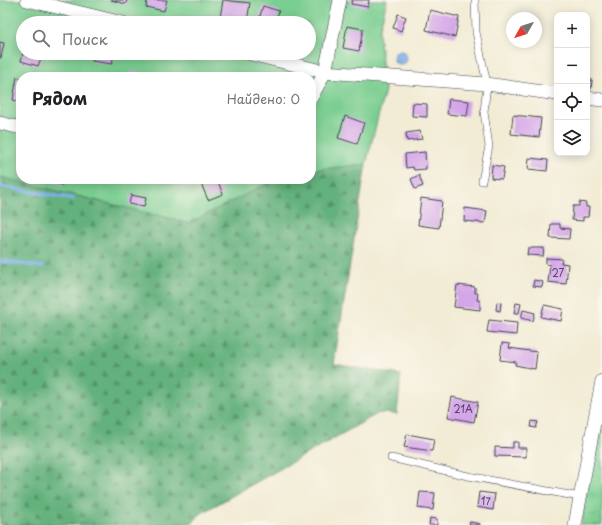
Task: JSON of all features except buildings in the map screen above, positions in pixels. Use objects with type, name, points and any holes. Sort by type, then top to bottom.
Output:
[{"type":"street","points":[[27,0],[94,16]]},
{"type":"street","points":[[316,91],[325,72],[340,0]]},
{"type":"street","points":[[276,60],[325,72],[487,84],[554,94]]},
{"type":"street","points":[[590,98],[602,100]]},
{"type":"street","points":[[0,123],[16,127]]},
{"type":"street","points":[[575,525],[602,381]]},
{"type":"lane","points":[[475,0],[476,32],[487,84],[484,112],[489,146],[482,181]]},
{"type":"lane","points":[[391,458],[468,476],[580,497]]},
{"type":"green space","points":[[0,0],[387,0],[379,32],[385,90],[366,164],[316,169],[316,72],[16,72],[16,181],[0,177]]},
{"type":"green space","points":[[366,164],[334,364],[401,375],[397,414],[379,413],[200,514],[191,525],[0,525],[0,177],[16,181],[16,184],[29,184],[189,223],[266,184],[316,184],[316,169]]},
{"type":"green space","points":[[29,184],[266,184],[189,223]]},
{"type":"green space","points":[[602,409],[602,525],[581,525]]},
{"type":"water","points":[[397,51],[403,51],[407,55],[407,61],[403,65],[397,65],[393,61],[393,55]]},
{"type":"waterway","points":[[0,186],[73,199]]},
{"type":"waterway","points":[[0,261],[43,267]]}]
